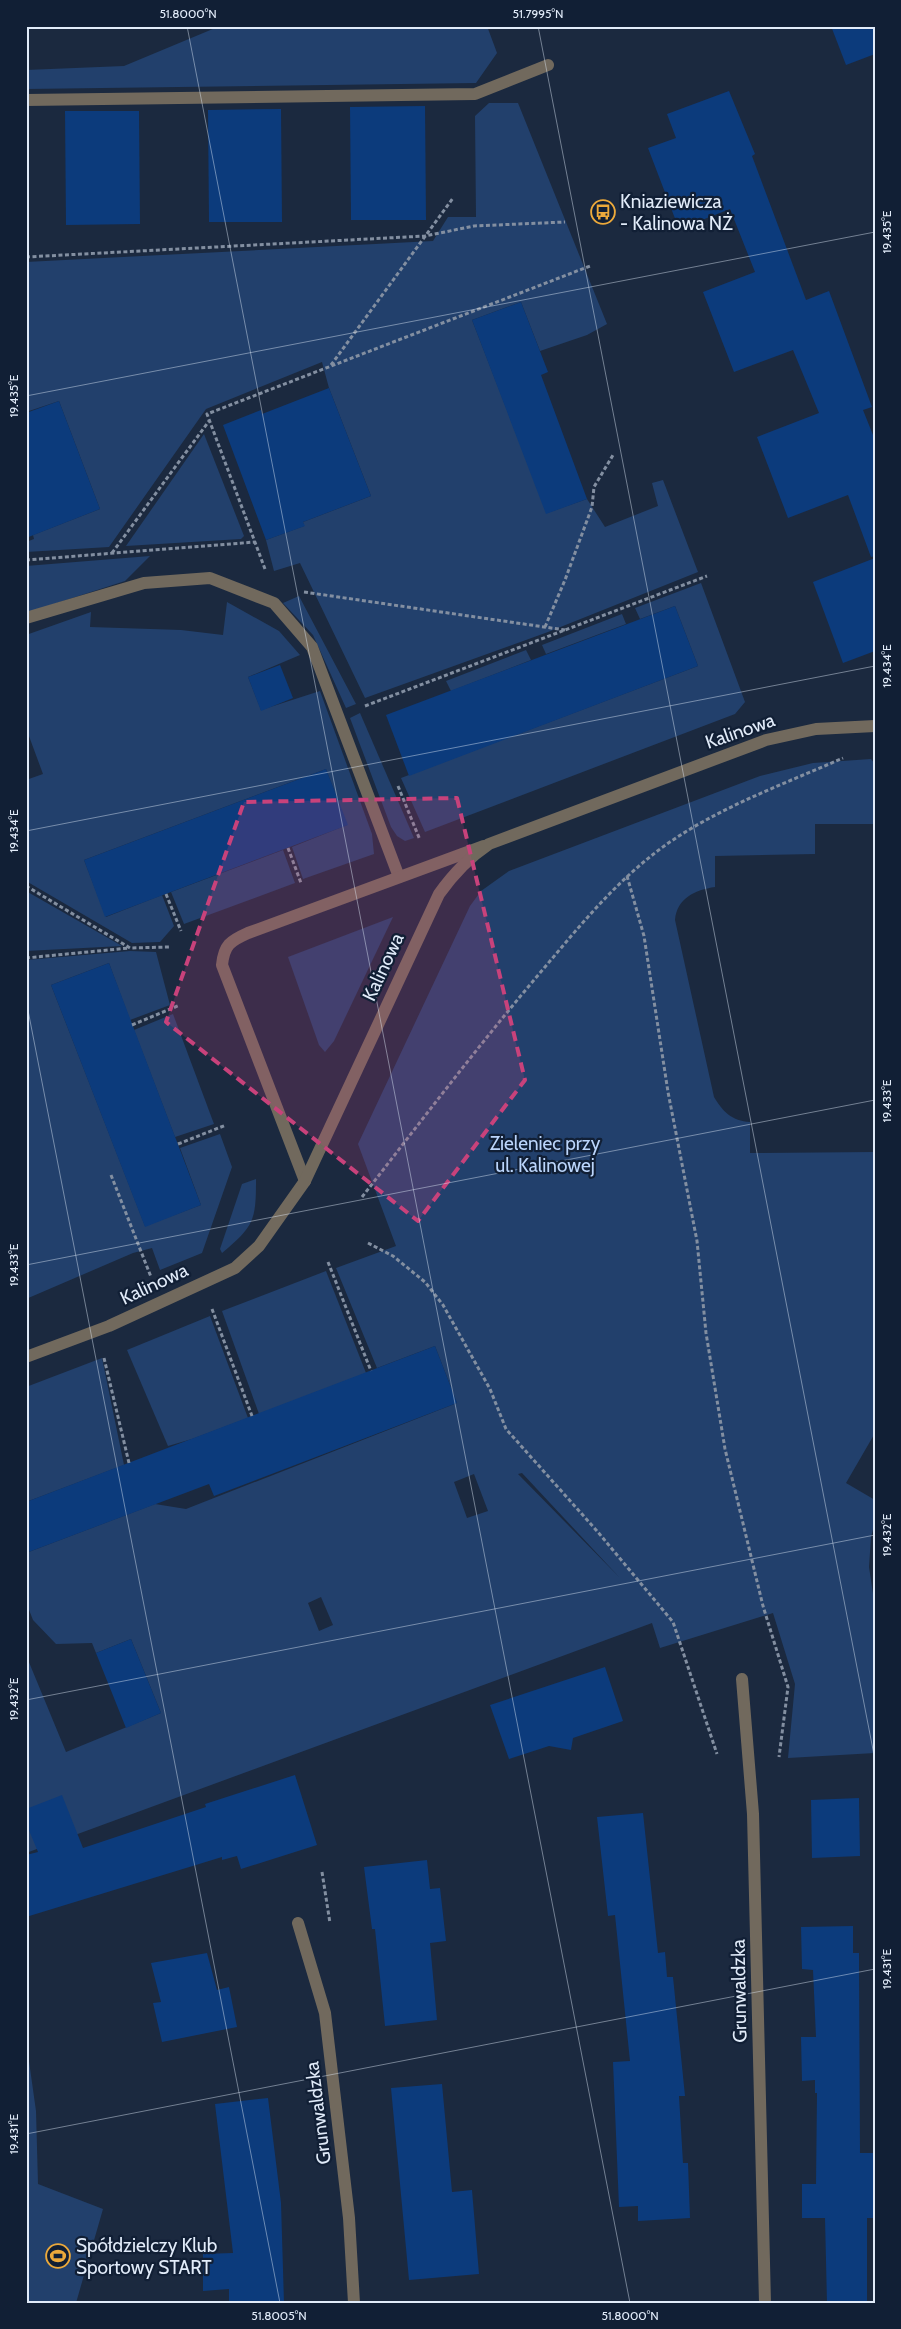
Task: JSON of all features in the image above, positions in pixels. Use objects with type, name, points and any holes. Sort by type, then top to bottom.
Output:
[{"type":"street","points":[[26,100],[475,94],[548,65]]},
{"type":"street","points":[[26,618],[144,582],[210,578],[274,603],[312,647],[399,877]]},
{"type":"street","name":"Kalinowa","points":[[26,1357],[109,1326],[235,1268],[259,1246],[305,1181],[439,894],[453,874],[470,856],[489,844],[766,740],[816,729],[875,726]]},
{"type":"street","points":[[305,1181],[222,965],[223,952],[232,940],[489,844]]},
{"type":"street","name":"Grunwaldzka","points":[[742,1679],[754,1823],[765,2303]]},
{"type":"street","name":"Grunwaldzka","points":[[298,1923],[325,2013],[349,2218],[354,2303]]},
{"type":"path","points":[[331,366],[452,198]]},
{"type":"path","points":[[26,258],[425,236],[474,226],[565,222]]},
{"type":"path","points":[[207,414],[590,266]]},
{"type":"path","points":[[111,554],[209,421]]},
{"type":"path","points":[[545,627],[566,580],[592,507],[594,487],[613,455]]},
{"type":"path","points":[[26,560],[255,542]]},
{"type":"path","points":[[338,717],[707,576]]},
{"type":"path","points":[[301,592],[565,630]]},
{"type":"path","points":[[362,1198],[504,1015],[596,906],[627,876],[667,844],[715,815],[847,756]]},
{"type":"path","points":[[288,848],[302,886]]},
{"type":"path","points":[[627,876],[644,936],[668,1092],[697,1241],[706,1333],[724,1449],[744,1537],[766,1615]]},
{"type":"path","points":[[26,886],[130,948]]},
{"type":"path","points":[[166,894],[181,931]]},
{"type":"path","points":[[26,958],[130,948],[169,947]]},
{"type":"path","points":[[132,1025],[180,1005]]},
{"type":"path","points":[[178,1144],[226,1125]]},
{"type":"path","points":[[111,1175],[152,1281]]},
{"type":"path","points":[[368,1243],[393,1256],[425,1282],[443,1305],[490,1389],[506,1429],[597,1531],[673,1622],[718,1757]]},
{"type":"path","points":[[328,1262],[371,1371]]},
{"type":"path","points":[[212,1308],[252,1416]]},
{"type":"path","points":[[103,1352],[129,1463]]},
{"type":"highlighted area","points":[[457,798],[525,1080],[418,1221],[166,1022],[244,802]]},
{"type":"green space","points":[[220,26],[487,26],[497,53],[476,83],[26,89],[26,70],[124,66]]},
{"type":"green space","points":[[489,103],[518,103],[607,324],[587,335],[540,351],[521,302],[472,320],[547,513],[587,499],[605,527],[658,506],[652,483],[663,480],[698,572],[548,632],[365,698],[300,563],[274,571],[266,540],[304,526],[303,522],[371,496],[329,388],[322,362],[206,409],[109,547],[26,552],[26,542],[34,539],[33,535],[100,509],[59,401],[26,412],[26,262],[433,241],[448,217],[476,217],[475,116]]},
{"type":"green space","points":[[204,434],[244,536],[241,539],[126,546]]},
{"type":"green space","points":[[150,556],[125,581],[26,613],[26,566]]},
{"type":"green space","points":[[701,583],[745,702],[735,714],[425,832],[401,778],[698,666],[675,606],[640,619],[635,608]]},
{"type":"green space","points":[[299,596],[356,704],[346,708],[313,635],[283,603]]},
{"type":"green space","points":[[227,602],[279,631],[300,655],[248,677],[261,710],[320,691],[372,834],[374,854],[303,879],[292,847],[347,825],[326,769],[84,860],[106,917],[162,895],[174,926],[160,942],[132,943],[26,881],[26,780],[43,774],[26,728],[26,635],[91,612],[90,627],[181,630],[223,635]]},
{"type":"green space","points":[[622,614],[626,624],[546,654],[542,645]]},
{"type":"green space","points":[[526,650],[531,660],[451,691],[446,681]]},
{"type":"green space","points":[[360,713],[414,838],[405,841],[397,836],[391,827],[350,718]]},
{"type":"green space","name":"Zieleniec przy ul. Kalinowej","points":[[871,759],[875,764],[875,824],[815,824],[815,854],[715,856],[715,887],[701,890],[688,896],[679,906],[675,920],[714,1097],[721,1107],[733,1118],[750,1122],[750,1153],[875,1152],[875,1433],[846,1483],[875,1500],[875,1522],[871,1537],[869,1567],[875,1607],[875,1753],[788,1758],[795,1684],[773,1613],[660,1648],[652,1623],[26,1853],[26,1655],[66,1752],[161,1713],[131,1639],[96,1653],[92,1643],[56,1644],[33,1620],[26,1602],[26,1553],[155,1504],[186,1509],[457,1403],[435,1346],[377,1368],[336,1268],[396,1246],[358,1144],[470,906],[481,891],[509,871],[760,776],[813,763]],"holes":[[[522,1473],[620,1578],[518,1474]],[[474,1474],[488,1511],[467,1518],[454,1482]],[[321,1597],[333,1625],[319,1631],[308,1603]]]},
{"type":"green space","points":[[283,850],[295,883],[184,924],[171,892]]},
{"type":"green space","points":[[26,891],[122,946],[26,951]]},
{"type":"green space","points":[[393,917],[334,1041],[325,1052],[319,1045],[288,957]]},
{"type":"green space","points":[[130,951],[156,952],[170,1005],[130,1020],[109,963],[51,985],[145,1226],[201,1205],[180,1148],[220,1134],[232,1167],[202,1253],[160,1270],[152,1248],[133,1253],[26,1299],[26,960]]},
{"type":"green space","points":[[173,1014],[214,1124],[175,1137],[134,1030]]},
{"type":"green space","points":[[256,1179],[254,1214],[251,1222],[241,1236],[222,1253],[220,1249],[242,1184]]},
{"type":"green space","points":[[326,1271],[366,1373],[259,1414],[222,1311]]},
{"type":"green space","points":[[210,1316],[248,1418],[168,1446],[127,1350]]},
{"type":"green space","points":[[102,1358],[124,1465],[26,1502],[26,1387]]},
{"type":"green space","name":"Spółdzielczy Klub Sportowy START","points":[[26,2040],[36,2111],[38,2184],[103,2209],[76,2303],[26,2303]]},
{"type":"building","points":[[831,26],[875,26],[875,54],[846,65]]},
{"type":"building","points":[[729,91],[755,154],[752,156],[806,300],[829,291],[872,407],[863,410],[875,440],[875,556],[871,557],[848,495],[788,518],[757,437],[819,413],[793,350],[734,372],[703,292],[755,272],[730,209],[679,229],[648,148],[676,138],[667,114]]},
{"type":"building","points":[[425,106],[426,220],[351,220],[350,107]]},
{"type":"building","points":[[281,109],[282,222],[209,222],[208,110]]},
{"type":"building","points":[[65,111],[139,111],[140,224],[66,225]]},
{"type":"building","points":[[521,302],[548,372],[541,375],[587,499],[546,514],[472,320]]},
{"type":"building","points":[[329,388],[371,496],[303,522],[305,526],[266,540],[223,425],[261,410],[262,414]]},
{"type":"building","points":[[59,401],[100,509],[26,538],[26,413]]},
{"type":"building","points":[[875,558],[875,651],[843,663],[813,582]]},
{"type":"building","points":[[675,606],[698,666],[409,776],[386,715]]},
{"type":"building","points":[[280,665],[293,698],[261,711],[248,677]]},
{"type":"building","points":[[326,769],[348,825],[105,917],[84,860]]},
{"type":"building","points":[[109,963],[201,1205],[145,1227],[51,985]]},
{"type":"building","points":[[435,1346],[457,1403],[214,1496],[209,1484],[26,1553],[26,1502]]},
{"type":"building","points":[[131,1639],[161,1713],[126,1728],[96,1653]]},
{"type":"building","points":[[605,1667],[623,1721],[573,1738],[571,1750],[549,1746],[509,1759],[490,1705]]},
{"type":"building","points":[[295,1775],[317,1845],[241,1869],[237,1856],[222,1860],[222,1857],[26,1917],[26,1855],[38,1852],[26,1823],[26,1809],[62,1795],[83,1848],[206,1807],[205,1804]]},
{"type":"building","points":[[859,1798],[860,1856],[812,1858],[811,1800]]},
{"type":"building","points":[[643,1813],[658,1953],[665,1952],[667,1977],[673,1977],[685,2096],[679,2096],[683,2163],[688,2163],[690,2218],[638,2221],[638,2206],[619,2207],[613,2062],[630,2061],[615,1915],[608,1916],[597,1817]]},
{"type":"building","points":[[427,1860],[430,1889],[440,1888],[446,1941],[430,1943],[437,2020],[385,2026],[375,1929],[372,1929],[364,1867]]},
{"type":"building","points":[[853,1926],[853,1953],[859,1953],[860,2153],[875,2153],[875,2218],[867,2218],[867,2303],[827,2303],[825,2218],[802,2218],[802,2184],[816,2184],[817,2093],[815,2093],[815,2080],[802,2081],[801,2037],[816,2037],[813,1970],[802,1969],[801,1927]]},
{"type":"building","points":[[207,1953],[217,1990],[229,1987],[237,2027],[162,2042],[153,2003],[161,2002],[151,1963]]},
{"type":"building","points":[[442,2084],[452,2192],[472,2190],[479,2274],[409,2280],[391,2088]]},
{"type":"building","points":[[268,2098],[281,2203],[284,2303],[229,2303],[229,2289],[203,2291],[203,2254],[233,2253],[215,2104]]},
{"type":"place","name":"Kniaziewicza - Kalinowa NŻ","points":[[603,212]]},
{"type":"place","name":"Spółdzielczy Klub Sportowy START","points":[[58,2256]]}]
